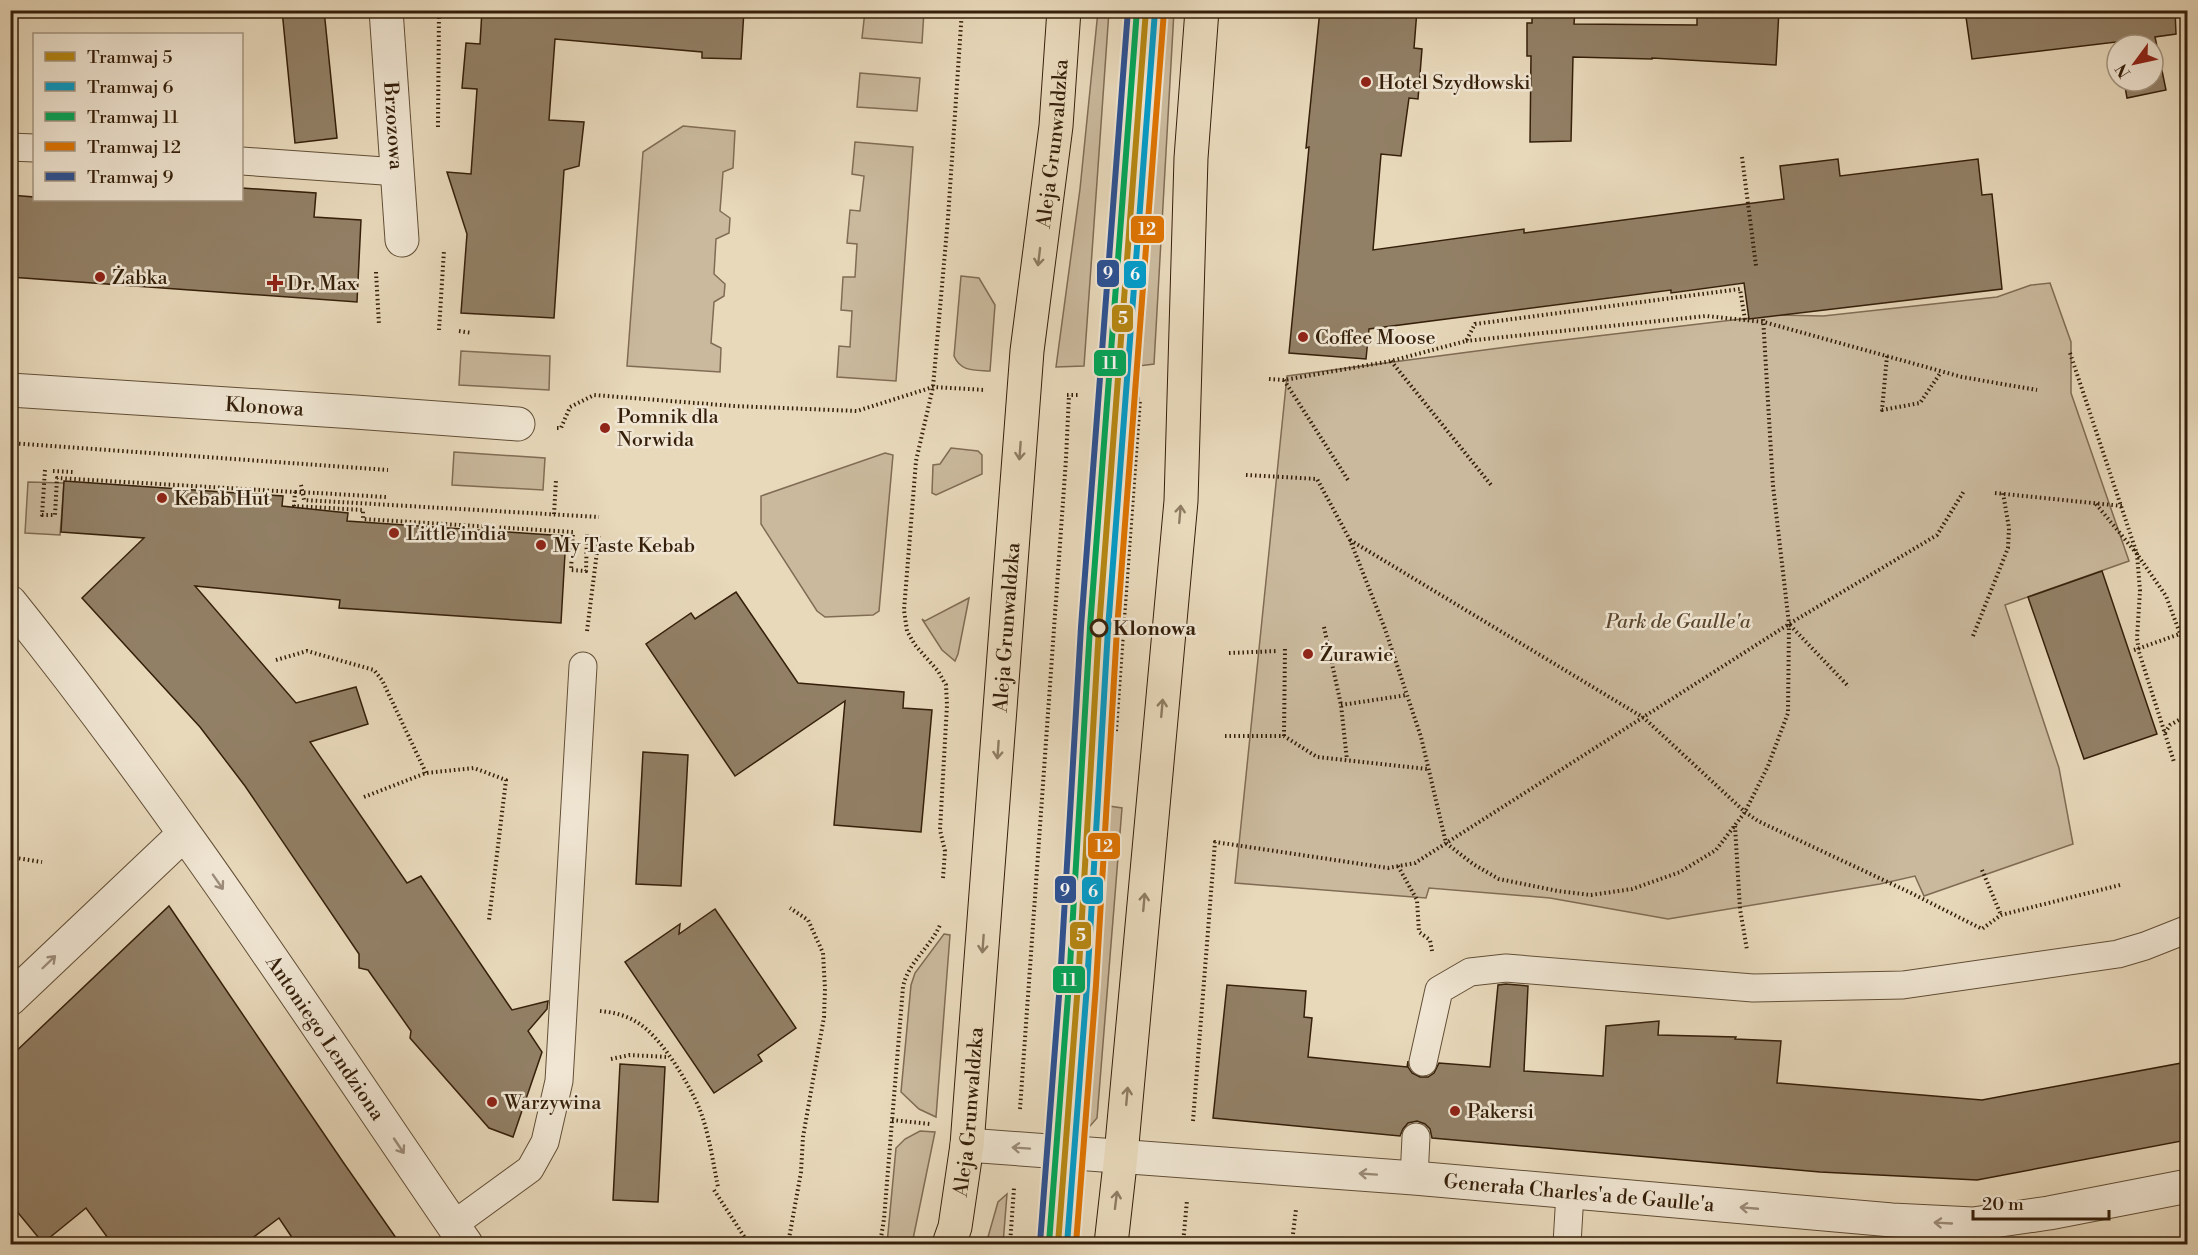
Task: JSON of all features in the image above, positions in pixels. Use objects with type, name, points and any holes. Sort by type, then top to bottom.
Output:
[{"type":"main road","name":"Aleja Grunwaldzka","points":[[949,1245],[955,1227],[968,1145],[1027,351],[1056,126],[1064,10]]},
{"type":"main road","points":[[1111,1245],[1181,501],[1191,158],[1202,10]]},
{"type":"street","name":"Brzozowa","points":[[386,10],[402,240]]},
{"type":"street","name":"Klonowa","points":[[10,390],[518,424]]},
{"type":"street","name":"Antoniego Lendziona","points":[[10,602],[61,665],[184,834],[460,1235]]},
{"type":"street","points":[[10,999],[184,834]]},
{"type":"street","name":"Generała Charles'a de Gaulle'a","points":[[968,1145],[1190,1160],[1892,1220],[1973,1224],[2049,1213],[2187,1186]]},
{"type":"lane","points":[[10,147],[33,148]]},
{"type":"lane","points":[[243,161],[398,172]]},
{"type":"lane","points":[[460,1235],[530,1169],[545,1142],[559,1082],[583,666]]},
{"type":"lane","points":[[1423,1062],[1439,990],[1470,972],[1506,968],[1754,988],[1903,985],[2118,954],[2187,929]]},
{"type":"lane","points":[[1414,1178],[1416,1137]]},
{"type":"lane","points":[[1568,1245],[1570,1193]]},
{"type":"path","points":[[438,128],[439,10]]},
{"type":"path","points":[[943,885],[945,851],[940,830],[946,686],[938,671],[915,645],[907,631],[904,610],[916,461],[933,387],[948,218],[962,10]]},
{"type":"path","points":[[1742,157],[1756,266]]},
{"type":"path","points":[[439,330],[444,243]]},
{"type":"path","points":[[1466,341],[1475,324],[1740,289],[1745,320]]},
{"type":"path","points":[[1269,379],[1284,380],[1391,361],[1466,341],[1706,316],[1764,322],[1941,372],[2037,390]]},
{"type":"path","points":[[1246,475],[1317,479],[1350,540],[1385,630],[1421,737],[1446,843],[1473,864],[1499,879],[1557,891],[1591,895],[1632,889],[1680,872],[1716,850],[1745,812],[1768,766],[1788,713],[1789,624],[1773,486],[1763,317]]},
{"type":"path","points":[[459,331],[472,333]]},
{"type":"path","points":[[2070,353],[2137,554],[2140,591],[2136,649],[2174,762]]},
{"type":"path","points":[[1887,356],[1882,410],[1920,404],[1941,372]]},
{"type":"path","points":[[1391,361],[1491,485]]},
{"type":"path","points":[[1284,380],[1348,480]]},
{"type":"path","points":[[561,428],[570,407],[594,395],[734,406],[856,411],[933,387],[989,390]]},
{"type":"path","points":[[1010,1245],[1069,395]]},
{"type":"path","points":[[1116,734],[1140,399]]},
{"type":"path","points":[[10,443],[388,470]]},
{"type":"path","points":[[45,470],[42,515],[55,515],[57,478],[386,497]]},
{"type":"path","points":[[53,471],[73,472]]},
{"type":"path","points":[[554,514],[556,480]]},
{"type":"path","points":[[301,485],[304,500],[599,517]]},
{"type":"path","points":[[1183,1245],[1215,842],[1388,868],[1416,863],[1789,624],[1937,535],[1964,491]]},
{"type":"path","points":[[295,492],[294,506],[363,510],[363,519],[573,532],[571,570],[586,571],[587,534]]},
{"type":"path","points":[[1995,493],[2122,506]]},
{"type":"path","points":[[1973,636],[2008,548],[2009,528],[2003,494]]},
{"type":"path","points":[[2096,504],[2137,554],[2166,596],[2187,655]]},
{"type":"path","points":[[583,666],[598,536]]},
{"type":"path","points":[[1350,540],[1644,718],[1745,812],[1758,821],[1983,929],[2001,915],[2120,885]]},
{"type":"path","points":[[1789,624],[1849,687]]},
{"type":"path","points":[[1324,627],[1341,705],[1347,760]]},
{"type":"path","points":[[2136,649],[2180,634]]},
{"type":"path","points":[[1284,736],[1285,647]]},
{"type":"path","points":[[276,660],[307,651],[354,662],[374,670],[382,680],[426,773]]},
{"type":"path","points":[[1230,653],[1278,651]]},
{"type":"path","points":[[1341,705],[1407,695]]},
{"type":"path","points":[[2165,733],[2170,725],[2187,715]]},
{"type":"path","points":[[1225,736],[1284,736],[1317,757],[1427,769]]},
{"type":"path","points":[[10,768],[16,769]]},
{"type":"path","points":[[364,797],[426,773],[474,768],[506,780],[489,920]]},
{"type":"path","points":[[1735,826],[1740,909]]},
{"type":"path","points":[[10,857],[42,862]]},
{"type":"path","points":[[1398,866],[1417,900],[1419,932],[1430,940],[1439,990]]},
{"type":"path","points":[[1982,870],[2001,915]]},
{"type":"path","points":[[788,1245],[824,1017],[825,989],[823,953],[808,920],[790,908]]},
{"type":"path","points":[[880,1245],[904,981],[912,964],[934,937],[941,919]]},
{"type":"path","points":[[563,1005],[613,1013],[636,1022],[659,1042],[687,1085],[700,1111],[716,1188],[749,1245]]},
{"type":"path","points":[[611,1059],[630,1055],[668,1057]]},
{"type":"path","points":[[892,1120],[936,1125]]},
{"type":"green space","points":[[865,11],[924,11],[922,43],[862,38]]},
{"type":"green space","points":[[1098,11],[1109,11],[1084,366],[1056,367],[1080,189]]},
{"type":"green space","points":[[1161,11],[1174,11],[1154,364],[1131,367],[1151,153]]},
{"type":"green space","points":[[860,73],[920,78],[917,111],[857,107]]},
{"type":"green space","points":[[683,126],[735,131],[733,168],[723,172],[720,211],[730,218],[729,233],[716,239],[714,274],[725,284],[724,296],[714,302],[711,343],[721,348],[720,372],[627,366],[643,152]]},
{"type":"green space","points":[[855,142],[913,147],[896,381],[837,377],[839,346],[850,347],[852,311],[841,310],[843,277],[855,277],[857,244],[847,243],[850,210],[860,211],[864,176],[852,174]]},
{"type":"green space","points":[[961,276],[979,278],[995,305],[990,371],[964,368],[954,356]]},
{"type":"green space","name":"Park de Gaulle'a","points":[[2050,283],[2071,342],[2071,393],[2129,561],[2005,605],[2059,768],[2073,844],[1924,896],[1915,876],[1880,884],[1668,919],[1550,898],[1429,888],[1426,898],[1235,883],[1287,376],[1775,315],[1823,316],[1997,297],[2031,285]]},
{"type":"green space","points":[[461,351],[550,356],[549,390],[459,385]]},
{"type":"green space","points":[[951,448],[978,451],[982,455],[982,474],[936,495],[932,493],[933,465],[940,464]]},
{"type":"green space","points":[[454,452],[545,458],[543,490],[452,485]]},
{"type":"green space","points":[[885,453],[893,455],[879,611],[873,615],[825,617],[817,611],[761,524],[761,496]]},
{"type":"green space","points":[[28,482],[64,483],[60,535],[25,533]]},
{"type":"green space","points":[[969,598],[955,661],[942,650],[922,619],[925,621]]},
{"type":"green space","points":[[1102,805],[1122,808],[1097,1118],[1090,1126],[1080,1126]]},
{"type":"green space","points":[[944,934],[950,935],[936,1117],[919,1109],[901,1092],[911,985],[915,973]]},
{"type":"green space","points":[[920,1131],[935,1132],[912,1244],[887,1244],[896,1148],[905,1139]]},
{"type":"green space","points":[[1007,1194],[1003,1244],[986,1244],[998,1202]]},
{"type":"building","points":[[282,10],[324,10],[337,138],[295,143]]},
{"type":"building","points":[[482,10],[744,10],[741,59],[702,58],[702,52],[555,39],[549,120],[584,122],[579,166],[564,170],[554,318],[461,313],[467,234],[447,172],[471,174],[477,89],[462,88],[466,43],[480,44]]},
{"type":"building","points":[[1320,10],[1417,10],[1414,48],[1422,49],[1418,99],[1409,98],[1401,156],[1381,154],[1373,250],[1524,229],[1524,233],[1784,199],[1780,166],[1838,159],[1840,176],[1978,159],[1982,195],[1992,194],[2002,289],[1749,319],[1744,283],[1671,293],[1671,290],[1369,329],[1366,359],[1289,353]]},
{"type":"building","points":[[1532,10],[1575,10],[1574,24],[1697,25],[1697,10],[1779,10],[1776,65],[1652,58],[1573,57],[1571,141],[1530,142],[1531,56],[1527,56],[1527,23],[1532,23]]},
{"type":"building","points":[[1965,10],[2175,10],[2176,34],[2105,33],[2105,43],[1972,59]]},
{"type":"building","points":[[2126,93],[2151,93],[2127,98]]},
{"type":"building","points":[[243,188],[316,193],[314,217],[361,220],[357,302],[10,277],[10,195],[33,197],[33,201],[243,201]]},
{"type":"building","points":[[64,481],[283,496],[282,506],[348,513],[347,521],[566,536],[561,623],[339,608],[340,600],[195,586],[296,703],[356,687],[368,724],[310,742],[407,883],[421,876],[512,1010],[548,1001],[547,1009],[528,1031],[542,1052],[513,1137],[489,1128],[410,1038],[411,1031],[368,970],[359,968],[359,954],[245,786],[200,727],[82,598],[144,538],[61,532]]},
{"type":"building","points":[[2102,571],[2157,734],[2084,759],[2028,597]]},
{"type":"building","points":[[736,592],[798,683],[904,692],[903,708],[932,710],[921,832],[834,825],[845,701],[735,776],[646,644],[691,613],[695,619]]},
{"type":"building","points":[[643,752],[688,755],[681,886],[636,884]]},
{"type":"building","points":[[169,906],[401,1245],[297,1245],[279,1218],[243,1245],[113,1245],[86,1208],[43,1243],[10,1203],[10,1057]]},
{"type":"building","points":[[715,909],[796,1028],[758,1055],[762,1061],[714,1093],[625,962],[680,924],[679,934]]},
{"type":"building","points":[[1227,985],[1306,991],[1304,1017],[1312,1018],[1308,1057],[1407,1067],[1408,1061],[1408,1067],[1412,1073],[1420,1077],[1428,1077],[1434,1073],[1439,1063],[1490,1067],[1498,985],[1528,986],[1524,1071],[1603,1076],[1606,1026],[1659,1021],[1658,1035],[1736,1037],[1735,1039],[1781,1041],[1777,1083],[1982,1100],[2187,1062],[2187,1140],[1977,1180],[1820,1172],[1432,1138],[1430,1129],[1417,1121],[1408,1123],[1400,1136],[1213,1118]]},
{"type":"building","points":[[620,1064],[665,1067],[658,1202],[613,1200]]},
{"type":"tram line","name":"9","points":[[1040,1243],[1060,983],[1081,627],[1128,10]]},
{"type":"tram line","name":"11","points":[[1049,1243],[1069,983],[1090,627],[1137,10]]},
{"type":"tram line","name":"5","points":[[1058,1244],[1078,984],[1099,628],[1146,10]]},
{"type":"tram line","name":"6","points":[[1067,1244],[1087,985],[1108,629],[1155,11]]},
{"type":"tram line","name":"12","points":[[1076,1244],[1096,985],[1117,629],[1164,11]]},
{"type":"place","name":"Hotel Szydłowski","points":[[1366,82]]},
{"type":"place","name":"Żabka","points":[[100,277]]},
{"type":"place","name":"Dr. Max","points":[[275,283]]},
{"type":"place","name":"Coffee Moose","points":[[1303,337]]},
{"type":"place","name":"Pomnik dla Norwida","points":[[605,428]]},
{"type":"place","name":"Kebab Hut","points":[[162,498]]},
{"type":"place","name":"Little india","points":[[394,533]]},
{"type":"place","name":"My Taste Kebab","points":[[541,545]]},
{"type":"place","name":"Klonowa","points":[[1099,628]]},
{"type":"place","name":"Żurawie","points":[[1308,654]]},
{"type":"place","name":"Warzywina","points":[[492,1102]]},
{"type":"place","name":"Pakersi","points":[[1455,1111]]}]
